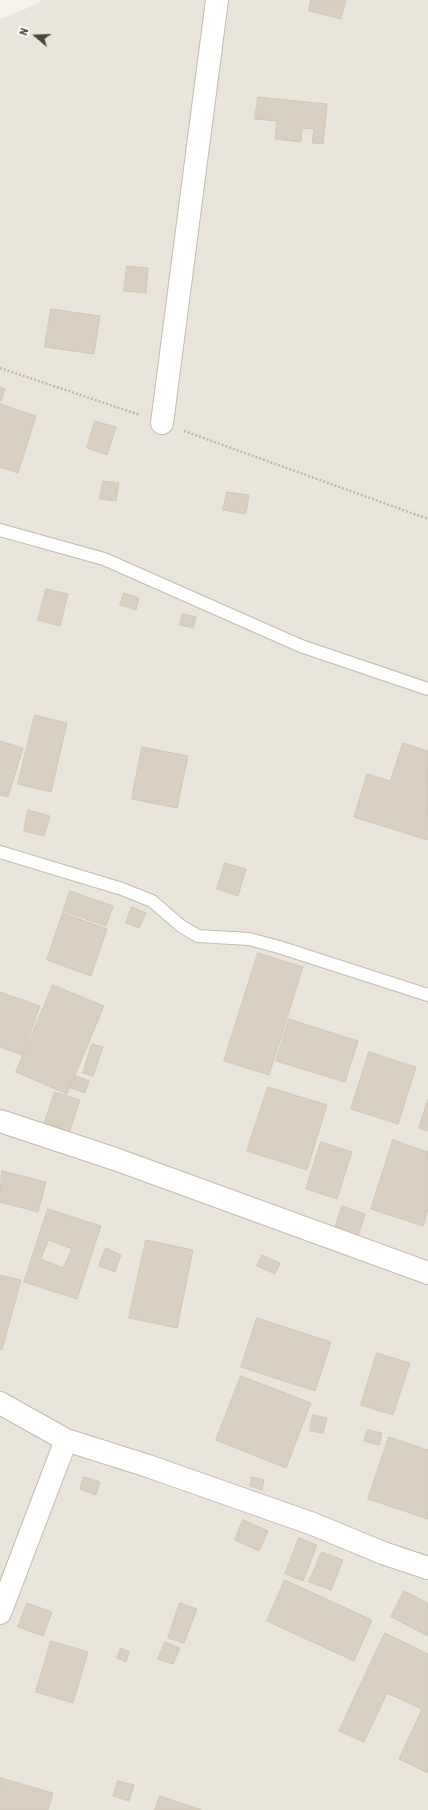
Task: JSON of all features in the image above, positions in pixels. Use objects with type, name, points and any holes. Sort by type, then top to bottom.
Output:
[{"type":"street","points":[[162,423],[217,0]]},
{"type":"street","points":[[0,1120],[115,1159],[428,1273]]},
{"type":"street","points":[[0,1403],[66,1440],[148,1466],[313,1524],[383,1554],[428,1568]]},
{"type":"street","points":[[0,1613],[66,1440]]},
{"type":"lane","points":[[0,530],[104,559],[301,646],[428,689]]},
{"type":"lane","points":[[0,852],[122,889],[152,901],[181,926],[198,936],[249,939],[428,994]]},
{"type":"path","points":[[0,368],[162,423],[428,519]]},
{"type":"shaded area","points":[[43,0],[428,0],[428,1810],[0,1810],[0,19]]},
{"type":"building","points":[[311,0],[346,0],[341,19],[309,11]]},
{"type":"building","points":[[258,97],[327,104],[323,144],[312,143],[314,129],[302,128],[301,142],[275,139],[277,121],[255,119]]},
{"type":"building","points":[[127,266],[148,268],[146,293],[124,291]]},
{"type":"building","points":[[51,309],[100,316],[94,354],[45,347]]},
{"type":"building","points":[[0,387],[5,389],[1,401],[0,401]]},
{"type":"building","points":[[0,404],[36,416],[18,473],[0,467]]},
{"type":"building","points":[[95,421],[116,427],[107,455],[87,448]]},
{"type":"building","points":[[103,481],[119,483],[116,501],[100,499]]},
{"type":"building","points":[[227,492],[249,495],[246,514],[223,510]]},
{"type":"building","points":[[46,589],[68,594],[60,626],[38,620]]},
{"type":"building","points":[[124,593],[139,598],[136,610],[120,605]]},
{"type":"building","points":[[183,614],[196,617],[193,628],[180,625]]},
{"type":"building","points":[[35,715],[67,723],[51,792],[18,784]]},
{"type":"building","points":[[0,741],[23,748],[8,797],[0,795]]},
{"type":"building","points":[[403,743],[428,751],[427,840],[354,817],[367,774],[390,781]]},
{"type":"building","points":[[142,747],[188,756],[177,808],[132,799]]},
{"type":"building","points":[[28,810],[50,816],[44,836],[24,831]]},
{"type":"building","points":[[225,863],[246,869],[238,896],[217,889]]},
{"type":"building","points":[[70,891],[113,906],[106,926],[63,911]]},
{"type":"building","points":[[132,907],[146,913],[139,928],[126,923]]},
{"type":"building","points":[[63,913],[107,929],[91,976],[47,960]]},
{"type":"building","points":[[258,953],[303,967],[269,1075],[224,1061]]},
{"type":"building","points":[[53,985],[104,1006],[67,1094],[16,1072]]},
{"type":"building","points":[[0,992],[40,1006],[22,1055],[0,1047]]},
{"type":"building","points":[[289,1019],[358,1041],[345,1082],[276,1061]]},
{"type":"building","points":[[92,1044],[103,1047],[93,1076],[83,1073]]},
{"type":"building","points":[[369,1052],[416,1067],[398,1124],[351,1109]]},
{"type":"building","points":[[76,1076],[89,1081],[85,1093],[71,1088]]},
{"type":"building","points":[[268,1087],[327,1105],[307,1170],[247,1151]]},
{"type":"building","points":[[55,1092],[80,1100],[69,1133],[44,1124]]},
{"type":"building","points":[[428,1099],[428,1131],[419,1128]]},
{"type":"building","points":[[393,1140],[428,1152],[428,1209],[423,1226],[371,1209]]},
{"type":"building","points":[[321,1142],[352,1152],[337,1199],[306,1189]]},
{"type":"building","points":[[2,1171],[46,1182],[38,1212],[0,1202]]},
{"type":"building","points":[[342,1206],[365,1214],[357,1239],[334,1232]]},
{"type":"building","points":[[48,1209],[101,1226],[77,1299],[24,1282]]},
{"type":"building","points":[[49,1240],[72,1249],[63,1268],[41,1259]]},
{"type":"building","points":[[146,1240],[193,1250],[177,1328],[129,1318]]},
{"type":"building","points":[[106,1248],[121,1255],[115,1272],[99,1266]]},
{"type":"building","points":[[262,1255],[280,1263],[275,1274],[257,1266]]},
{"type":"building","points":[[0,1275],[21,1280],[2,1350],[0,1349]]},
{"type":"building","points":[[257,1318],[331,1342],[315,1391],[241,1367]]},
{"type":"building","points":[[377,1353],[410,1363],[393,1415],[361,1405]]},
{"type":"building","points":[[241,1376],[311,1403],[286,1468],[216,1440]]},
{"type":"building","points":[[313,1415],[327,1418],[323,1433],[310,1431]]},
{"type":"building","points":[[368,1430],[382,1433],[379,1445],[364,1441]]},
{"type":"building","points":[[389,1437],[428,1450],[428,1519],[368,1499]]},
{"type":"building","points":[[84,1477],[100,1482],[96,1495],[80,1489]]},
{"type":"building","points":[[252,1477],[264,1480],[262,1490],[250,1486]]},
{"type":"building","points":[[243,1520],[268,1531],[259,1551],[235,1540]]},
{"type":"building","points":[[299,1538],[317,1545],[303,1581],[285,1574]]},
{"type":"building","points":[[322,1552],[343,1560],[331,1590],[309,1582]]},
{"type":"building","points":[[285,1580],[372,1620],[354,1661],[267,1621]]},
{"type":"building","points":[[404,1591],[428,1603],[428,1636],[391,1617]]},
{"type":"building","points":[[27,1603],[52,1612],[43,1636],[18,1627]]},
{"type":"building","points":[[180,1603],[197,1609],[184,1643],[168,1638]]},
{"type":"building","points":[[385,1633],[428,1654],[428,1773],[399,1759],[422,1709],[387,1693],[364,1742],[339,1731]]},
{"type":"building","points":[[51,1641],[88,1652],[73,1703],[36,1692]]},
{"type":"building","points":[[165,1642],[180,1648],[173,1664],[158,1659]]},
{"type":"building","points":[[121,1648],[129,1652],[126,1662],[117,1658]]},
{"type":"building","points":[[1,1778],[53,1793],[48,1810],[0,1810]]},
{"type":"building","points":[[118,1781],[134,1785],[129,1801],[113,1796]]},
{"type":"building","points":[[160,1796],[202,1810],[155,1810]]}]
